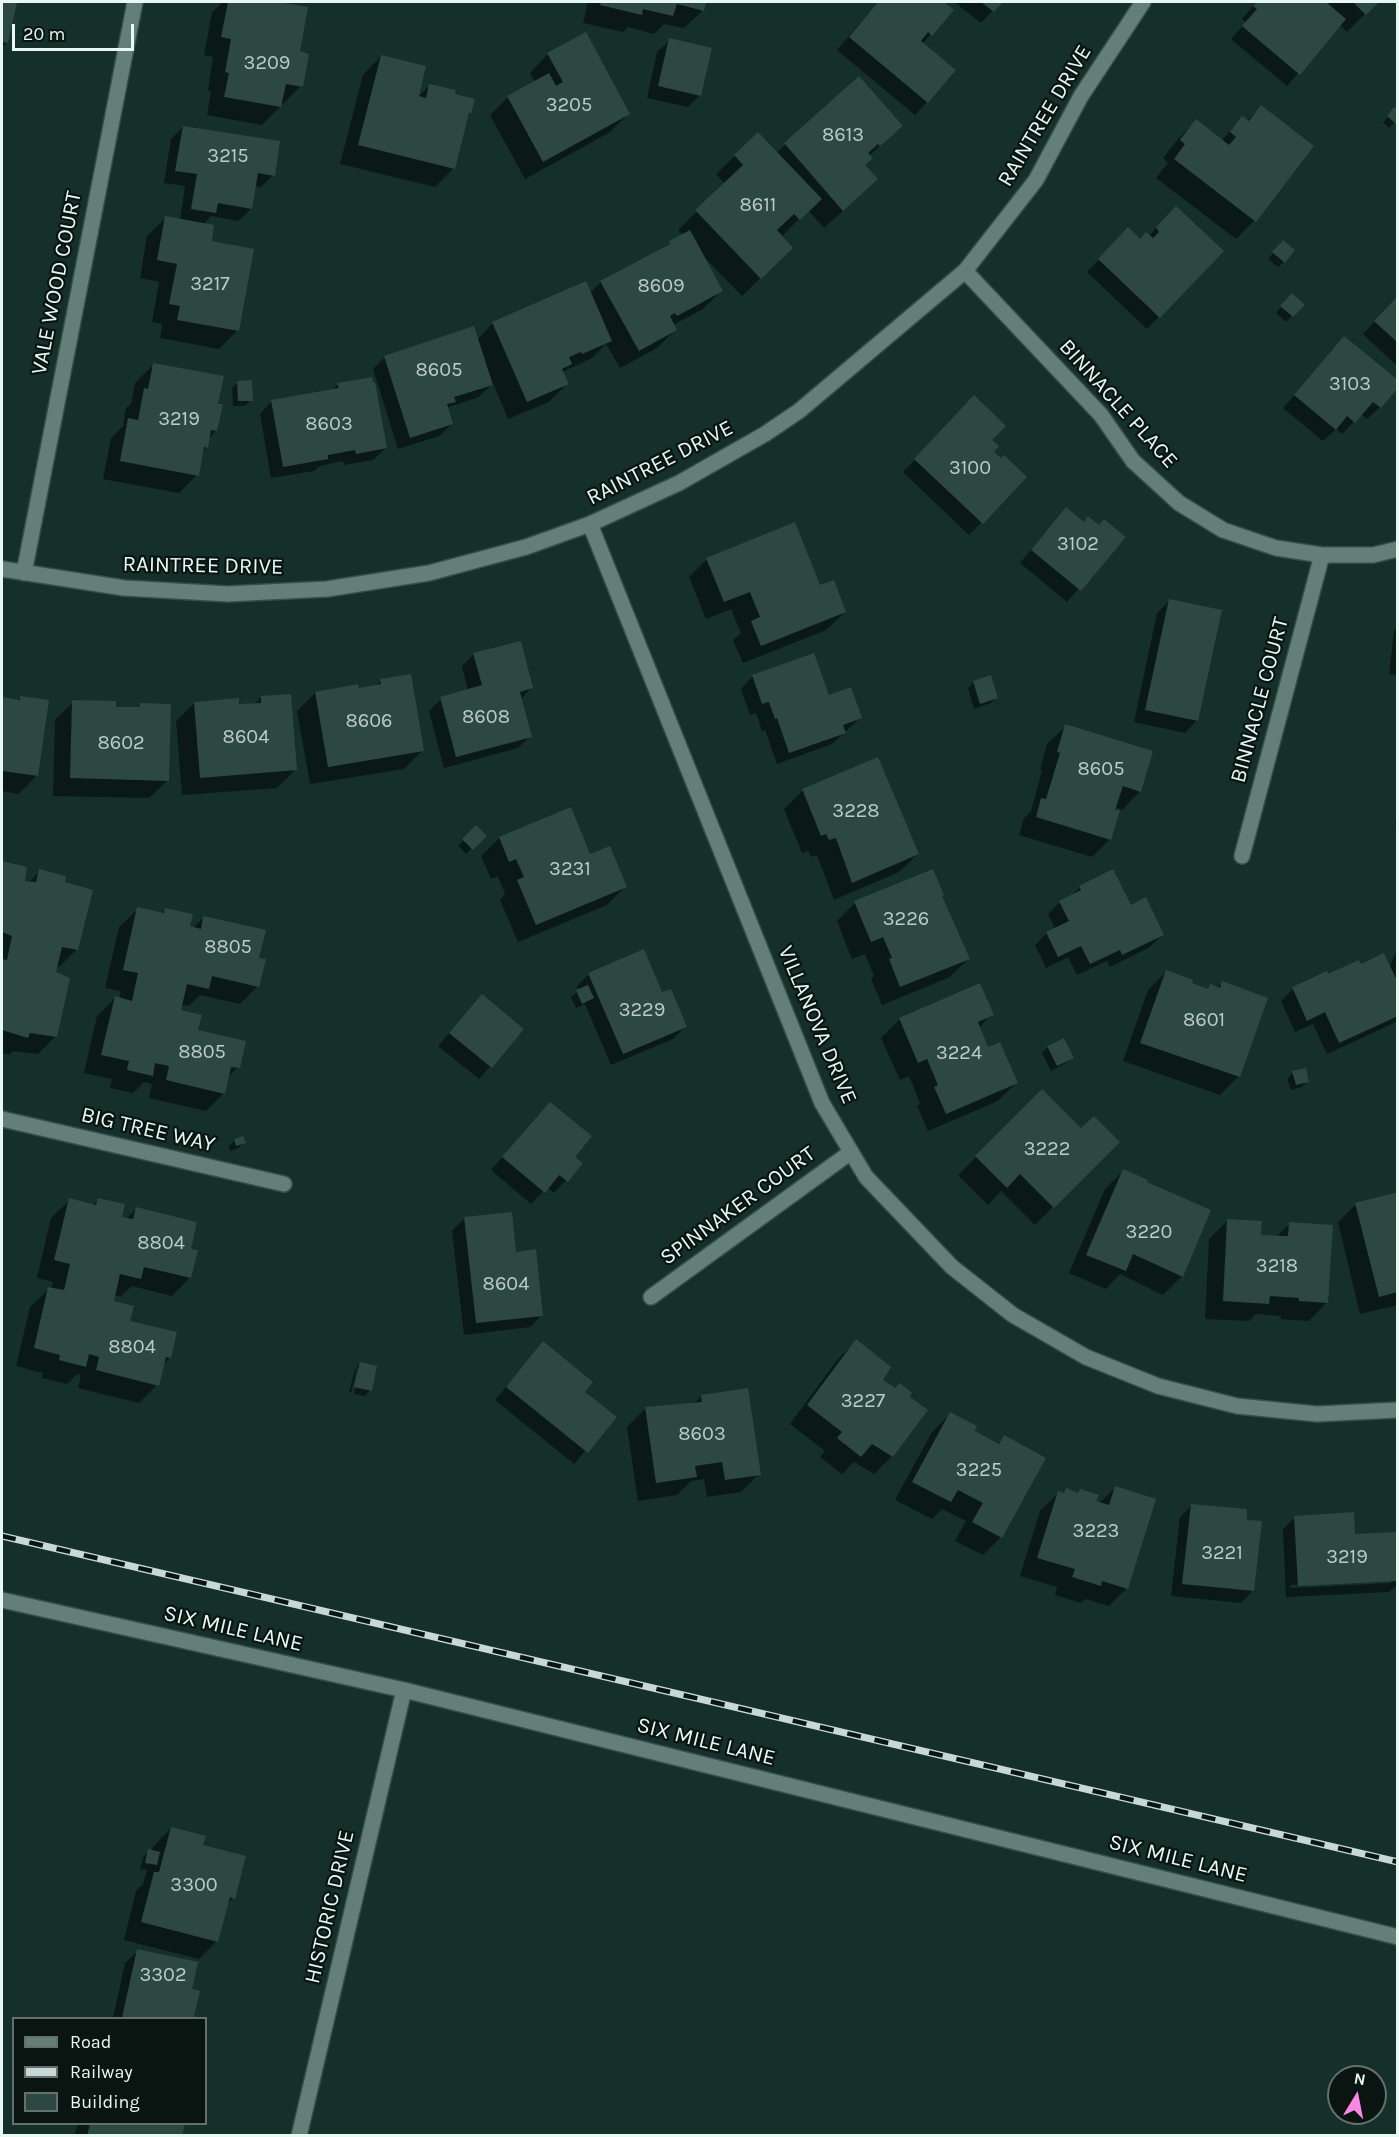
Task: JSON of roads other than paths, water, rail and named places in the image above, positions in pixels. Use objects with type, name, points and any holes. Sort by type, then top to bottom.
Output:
[{"type":"street","name":"VALE WOOD COURT","points":[[24,573],[135,2]]},
{"type":"street","name":"RAINTREE DRIVE","points":[[2,569],[124,588],[228,594],[327,589],[429,573],[526,547],[590,524],[679,483],[765,434],[790,417],[965,271],[1036,180],[1081,96],[1143,2]]},
{"type":"street","name":"BINNACLE PLACE","points":[[965,271],[1101,415],[1133,461],[1179,503],[1223,530],[1276,548],[1322,555],[1373,555],[1398,549]]},
{"type":"street","name":"VILLANOVA DRIVE","points":[[590,524],[822,1102],[866,1177],[952,1267],[1013,1315],[1086,1357],[1158,1386],[1236,1406],[1317,1414],[1398,1410]]},
{"type":"street","name":"BINNACLE COURT","points":[[1242,856],[1322,555]]},
{"type":"street","name":"BIG TREE WAY","points":[[2,1119],[284,1184]]},
{"type":"street","name":"SPINNAKER COURT","points":[[651,1297],[851,1152]]},
{"type":"street","name":"SIX MILE LANE","points":[[2,1600],[404,1690],[1398,1937]]},
{"type":"street","name":"HISTORIC DRIVE","points":[[299,2136],[404,1690]]},
{"type":"railway","points":[[2,1536],[1398,1862]]}]
